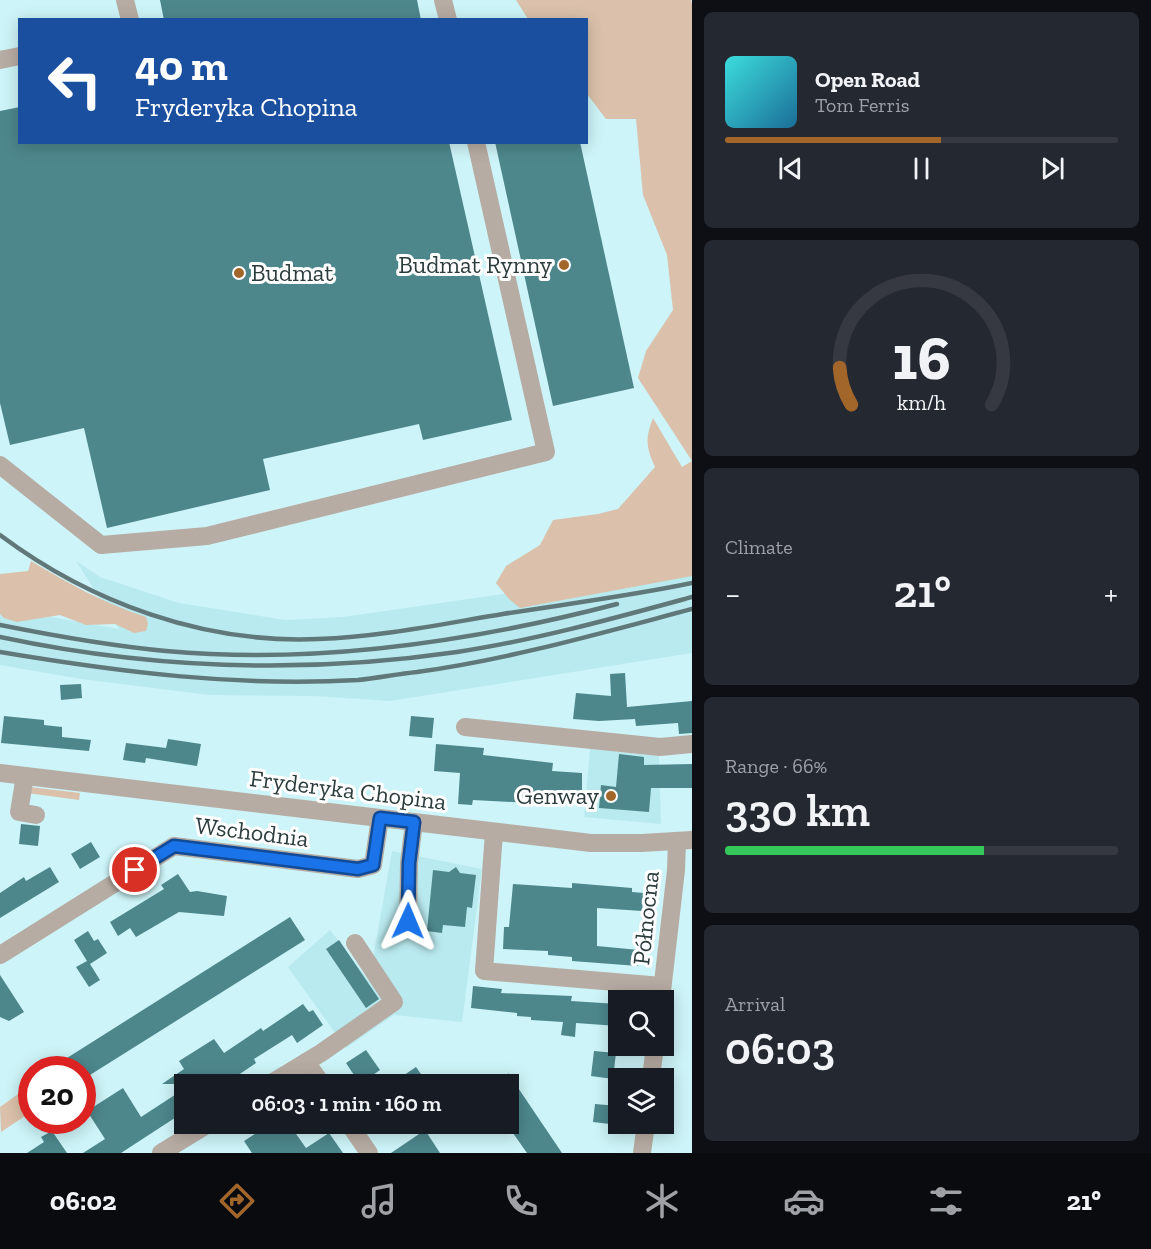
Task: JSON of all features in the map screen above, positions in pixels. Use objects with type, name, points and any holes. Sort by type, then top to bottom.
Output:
[{"type":"street","points":[[125,0],[130,18]]},
{"type":"street","points":[[443,0],[448,18]]},
{"type":"street","points":[[0,60],[18,56]]},
{"type":"street","points":[[0,465],[101,545],[207,536],[546,452],[476,144]]},
{"type":"street","points":[[465,727],[660,747],[692,744]]},
{"type":"street","name":"Fryderyka Chopina","points":[[0,773],[591,843],[684,841]]},
{"type":"street","points":[[25,776],[19,812],[36,815]]},
{"type":"street","name":"Wschodnia","points":[[0,955],[174,846],[358,869],[373,865],[380,818]]},
{"type":"street","points":[[408,921],[409,863],[414,822]]},
{"type":"street","points":[[494,832],[483,971],[638,990]]},
{"type":"street","name":"Północna","points":[[662,990],[676,870],[684,841]]},
{"type":"street","points":[[286,1074],[394,1002],[355,943]]},
{"type":"street","points":[[306,1062],[315,1074]]},
{"type":"street","points":[[162,1153],[192,1134]]},
{"type":"street","points":[[356,1134],[369,1153]]},
{"type":"street","points":[[642,1153],[645,1134]]},
{"type":"shaded area","points":[[516,0],[691,0],[692,461],[638,378],[646,351],[673,310],[667,255],[643,195],[636,119],[606,119],[588,95],[588,18],[527,18]]},
{"type":"shaded area","points":[[653,418],[682,467],[692,461],[692,576],[520,608],[496,583],[506,566],[540,545],[553,520],[618,509],[655,467],[648,443]]},
{"type":"shaded area","points":[[692,556],[692,653],[390,701],[314,696],[210,695],[81,679],[0,665],[0,608],[119,629],[76,561],[100,577],[179,603],[285,620],[343,617],[648,573]]},
{"type":"shaded area","points":[[31,561],[101,599],[146,617],[148,624],[146,631],[134,633],[115,624],[86,625],[60,615],[17,622],[4,618],[0,614],[0,574],[28,571]]},
{"type":"shaded area","points":[[590,749],[659,756],[661,824],[584,817]]},
{"type":"shaded area","points":[[30,787],[80,793],[79,800],[27,793]]},
{"type":"shaded area","points":[[392,851],[482,869],[462,1022],[394,1015],[346,1048],[288,967],[330,930],[369,981]]},
{"type":"shaded area","points":[[18,1094],[18,1121],[1,1132],[0,1107]]},
{"type":"building","points":[[160,0],[417,0],[421,18],[164,18]]},
{"type":"building","name":"Budmat","points":[[18,107],[18,144],[449,144],[512,420],[423,440],[419,424],[263,459],[270,490],[107,528],[84,428],[10,445],[0,403],[0,111]]},
{"type":"building","name":"Budmat Rynny","points":[[495,144],[580,144],[634,388],[553,406]]},
{"type":"building","points":[[625,673],[627,707],[692,701],[692,733],[679,734],[678,723],[636,726],[635,719],[599,721],[573,719],[576,693],[611,696],[610,674]]},
{"type":"building","points":[[81,684],[82,698],[61,700],[60,685]]},
{"type":"building","points":[[4,716],[44,720],[44,725],[62,727],[62,737],[91,740],[89,751],[1,743]]},
{"type":"building","points":[[411,716],[434,718],[432,738],[409,736]]},
{"type":"building","points":[[168,739],[201,744],[197,766],[146,758],[145,763],[123,760],[126,743],[166,748]]},
{"type":"building","points":[[436,744],[484,748],[483,755],[553,763],[552,771],[582,773],[582,794],[550,791],[549,804],[473,800],[472,805],[458,804],[460,773],[434,771]]},
{"type":"building","points":[[619,754],[644,757],[644,765],[692,764],[692,788],[651,788],[649,812],[599,808],[601,785],[616,787]]},
{"type":"building","points":[[21,824],[40,826],[38,846],[19,844]]},
{"type":"building","points":[[91,842],[100,857],[80,869],[71,854]]},
{"type":"building","points":[[50,867],[59,882],[0,918],[0,893],[24,877],[26,881]]},
{"type":"building","points":[[456,867],[460,873],[476,875],[472,908],[467,907],[465,927],[443,925],[442,933],[427,931],[433,870],[449,872]]},
{"type":"building","points":[[178,874],[190,892],[227,896],[224,916],[179,912],[136,937],[130,928],[118,936],[110,922],[164,889],[161,885]]},
{"type":"building","points":[[572,883],[632,888],[632,892],[644,893],[642,911],[597,908],[597,946],[639,950],[638,966],[572,961],[572,957],[548,955],[548,951],[503,949],[504,927],[509,927],[513,884],[572,888]]},
{"type":"building","points":[[290,917],[305,940],[96,1071],[96,1056],[70,1056]]},
{"type":"building","points":[[88,931],[94,941],[98,939],[107,953],[90,964],[100,980],[89,987],[76,967],[87,961],[74,940]]},
{"type":"building","points":[[339,940],[379,999],[366,1008],[326,949]]},
{"type":"building","points":[[0,975],[24,1012],[9,1021],[0,1017]]},
{"type":"building","points":[[473,986],[502,989],[501,993],[572,996],[571,1001],[608,1003],[608,1025],[576,1023],[575,1037],[561,1035],[563,1022],[531,1020],[531,1017],[517,1016],[517,1013],[471,1008]]},
{"type":"building","points":[[303,1004],[309,1012],[313,1010],[323,1025],[297,1043],[292,1035],[254,1059],[256,1063],[240,1074],[177,1074],[184,1069],[179,1061],[214,1039],[224,1053],[261,1028],[263,1031]]},
{"type":"building","points":[[366,1050],[380,1070],[374,1074],[353,1074],[346,1063]]},
{"type":"building","points":[[594,1051],[608,1052],[608,1056],[616,1056],[614,1068],[608,1068],[608,1078],[591,1076]]},
{"type":"building","points":[[416,1067],[421,1074],[406,1074]]},
{"type":"building","points":[[174,1076],[174,1084],[162,1084]]},
{"type":"building","points":[[123,1088],[141,1117],[174,1096],[174,1119],[121,1153],[83,1153],[105,1139],[96,1125],[96,1105]]},
{"type":"building","points":[[519,1089],[562,1153],[527,1153],[514,1134],[519,1134]]},
{"type":"building","points":[[595,1104],[608,1105],[608,1124],[593,1122]]},
{"type":"building","points":[[54,1134],[67,1153],[27,1153],[44,1142],[41,1137]]},
{"type":"building","points":[[255,1134],[296,1134],[306,1148],[330,1134],[343,1153],[252,1153],[244,1141]]},
{"type":"building","points":[[419,1134],[428,1134],[440,1153],[391,1153]]},
{"type":"railway","points":[[0,535],[72,581],[150,614],[191,626],[275,639],[341,638],[388,633],[692,583]]},
{"type":"railway","points":[[0,637],[56,648],[170,662],[228,665],[343,663],[400,659],[487,647],[575,628],[692,597]]},
{"type":"railway","points":[[0,625],[145,649],[223,655],[280,655],[394,647],[450,639],[562,618],[617,604]]},
{"type":"railway","points":[[0,652],[89,666],[178,676],[268,681],[358,680],[487,660],[556,645],[692,609]]},
{"type":"place","name":"Budmat Rynny","points":[[564,265]]},
{"type":"place","name":"Budmat","points":[[239,273]]},
{"type":"place","name":"Genway","points":[[611,796]]},
{"type":"route","points":[[135,870],[174,846],[358,869],[373,865],[380,818],[414,822],[409,863],[408,921]]}]
